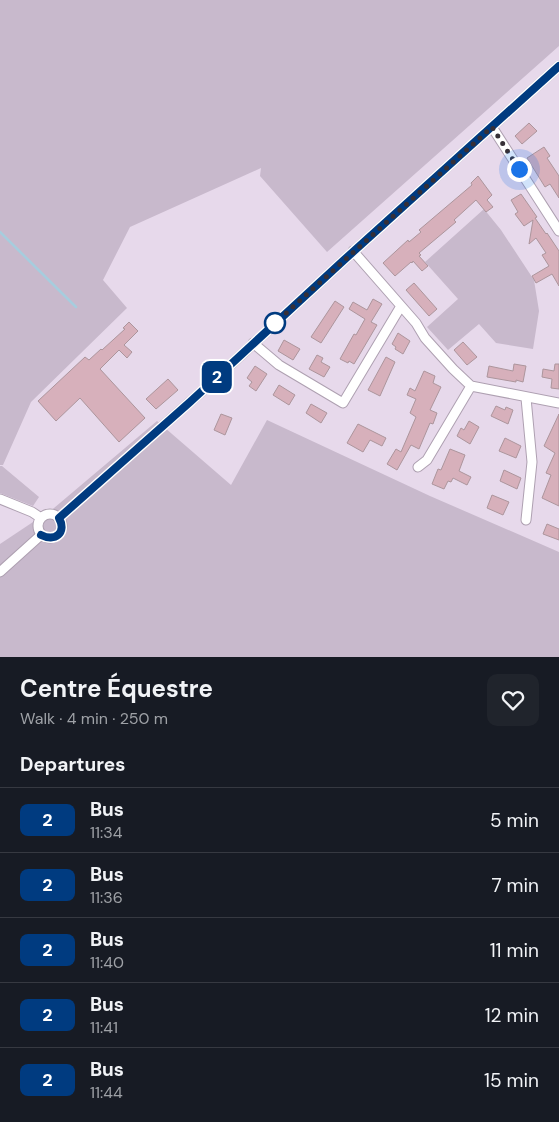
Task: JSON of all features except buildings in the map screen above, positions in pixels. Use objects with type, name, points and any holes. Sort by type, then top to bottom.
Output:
[{"type":"street","points":[[59,518],[559,66]]},
{"type":"street","points":[[492,127],[559,231]]},
{"type":"street","points":[[353,251],[416,323],[425,338],[471,386],[559,403]]},
{"type":"street","points":[[253,343],[279,365],[343,404],[401,306]]},
{"type":"street","points":[[418,468],[428,460],[471,386]]},
{"type":"street","points":[[526,398],[532,462],[526,520]]},
{"type":"street","points":[[0,499],[32,512],[41,518]]},
{"type":"street","points":[[48,514],[59,518],[62,529],[59,535],[54,538],[48,538],[41,535],[38,523],[41,518],[48,514]]},
{"type":"street","points":[[0,572],[41,535]]},
{"type":"shaded area","points":[[0,0],[559,0],[559,46],[327,252],[260,176],[261,168],[130,227],[103,280],[127,308],[31,402],[3,465],[0,465]]},
{"type":"shaded area","points":[[484,209],[501,230],[534,280],[539,311],[533,349],[496,343],[479,324],[448,350],[427,327],[458,299],[425,262]]},
{"type":"shaded area","points":[[267,420],[430,496],[559,552],[559,657],[0,657],[0,544],[54,508],[157,421],[231,485]]},
{"type":"shaded area","points":[[0,466],[39,497],[33,506],[0,493]]},
{"type":"waterway","points":[[0,232],[76,307]]},
{"type":"bus line","name":"2","points":[[41,535],[54,538],[59,535],[62,529],[59,518],[190,402],[559,66]]},
{"type":"route","points":[[275,323],[492,127],[519,169]]}]
